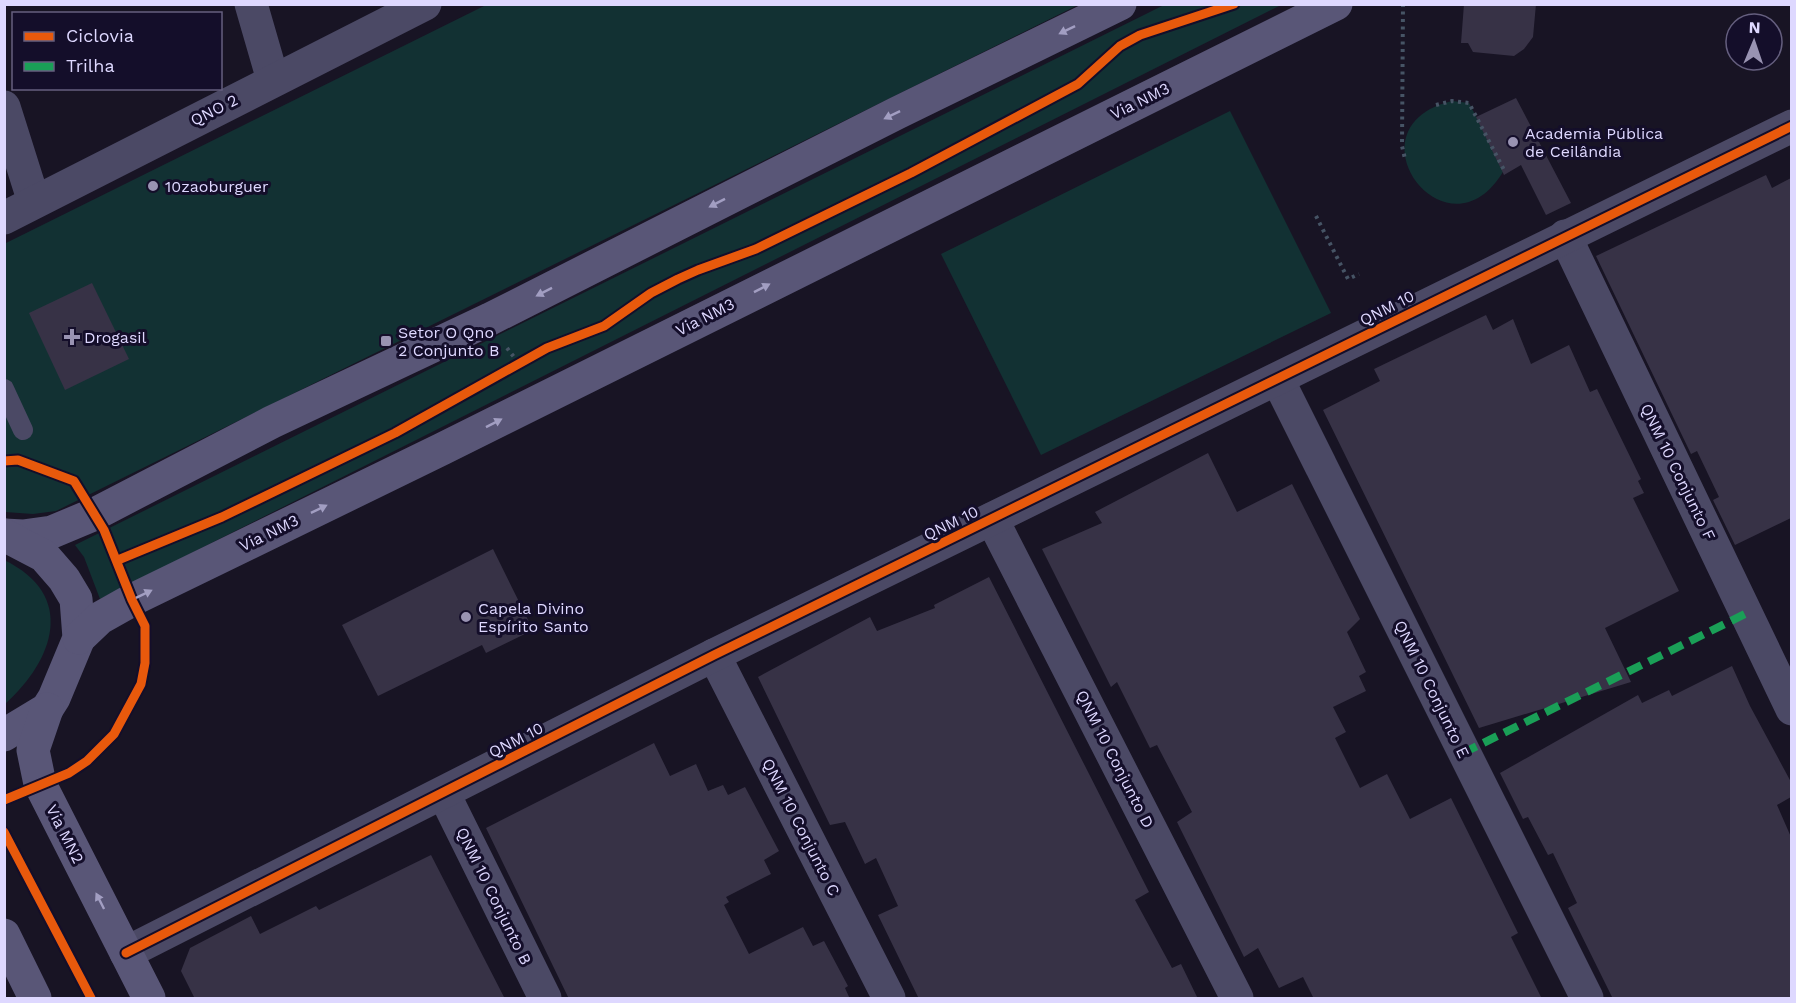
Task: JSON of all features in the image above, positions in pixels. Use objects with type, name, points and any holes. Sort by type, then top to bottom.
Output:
[{"type":"main road","points":[[4,535],[23,536],[52,532],[95,514],[272,422],[490,319],[897,113],[1120,4]]},
{"type":"main road","name":"Via NM3","points":[[79,639],[100,618],[132,600],[1336,4]]},
{"type":"main road","points":[[4,535],[44,556],[64,579],[76,599],[79,639]]},
{"type":"main road","name":"Via MN2","points":[[79,639],[54,698],[46,709],[33,750],[40,784],[149,999]]},
{"type":"main road","points":[[4,735],[46,709]]},
{"type":"main road","points":[[4,935],[32,997]]},
{"type":"street","points":[[250,4],[273,80]]},
{"type":"street","name":"QNO 2","points":[[4,218],[425,4]]},
{"type":"street","points":[[4,107],[34,202]]},
{"type":"street","name":"QNM 10","points":[[126,953],[444,794],[714,655],[1278,380],[1791,126]]},
{"type":"street","name":"QNM 10 Conjunto F","points":[[1565,236],[1791,708]]},
{"type":"street","name":"QNM 10 Conjunto E","points":[[1278,380],[1587,999]]},
{"type":"street","name":"QNM 10 Conjunto D","points":[[992,519],[1237,999]]},
{"type":"street","name":"QNM 10 Conjunto C","points":[[714,655],[888,999]]},
{"type":"street","name":"QNM 10 Conjunto B","points":[[444,794],[545,999]]},
{"type":"lane","points":[[4,389],[23,430]]},
{"type":"path","points":[[1402,4],[1402,146],[1405,159]]},
{"type":"path","points":[[1436,105],[1452,101],[1469,103],[1504,170]]},
{"type":"path","points":[[1316,216],[1348,279],[1359,274]]},
{"type":"path","points":[[490,319],[498,336],[543,398]]},
{"type":"path","points":[[509,369],[529,358]]},
{"type":"green space","points":[[486,5],[1078,5],[56,511],[33,514],[5,512],[4,244]]},
{"type":"green space","points":[[1164,5],[1281,5],[100,599],[84,557],[75,545]]},
{"type":"green space","points":[[1452,101],[1469,103],[1504,170],[1481,196],[1457,204],[1434,198],[1416,182],[1406,160],[1406,136],[1421,115]]},
{"type":"green space","points":[[1230,111],[1331,313],[1041,455],[941,254]]},
{"type":"green space","points":[[4,560],[27,574],[42,591],[49,609],[50,629],[36,668],[5,704]]},
{"type":"building","points":[[1464,4],[1536,4],[1533,37],[1524,49],[1514,56],[1473,52],[1468,43],[1461,43]]},
{"type":"building","name":"Academia Pública de Ceilândia","points":[[1516,98],[1571,203],[1546,215],[1521,165],[1504,175],[1476,117]]},
{"type":"building","points":[[1766,175],[1772,188],[1791,178],[1791,518],[1735,545],[1713,500],[1719,497],[1697,451],[1691,454],[1596,256]]},
{"type":"building","points":[[92,283],[129,359],[65,390],[29,313]]},
{"type":"building","points":[[1486,315],[1493,330],[1513,319],[1531,364],[1569,345],[1590,392],[1597,389],[1641,479],[1638,481],[1644,493],[1633,498],[1679,591],[1605,628],[1631,682],[1479,728],[1323,410],[1380,381],[1374,369]]},
{"type":"building","points":[[1208,453],[1237,512],[1292,484],[1360,619],[1347,632],[1366,672],[1359,676],[1366,691],[1333,707],[1346,732],[1335,738],[1360,788],[1387,774],[1410,819],[1451,798],[1518,933],[1511,937],[1542,999],[1314,999],[1303,977],[1279,988],[1258,948],[1244,957],[1177,822],[1192,812],[1157,745],[1150,748],[1117,682],[1111,687],[1042,549],[1102,523],[1095,512]]},
{"type":"building","points":[[493,549],[533,630],[486,653],[482,645],[378,696],[342,625]]},
{"type":"building","points":[[989,577],[1149,892],[1135,900],[1172,968],[1181,964],[1198,999],[919,999],[878,915],[898,906],[876,858],[865,864],[845,822],[830,825],[758,677],[870,617],[877,631],[935,608],[934,605]]},
{"type":"building","points":[[1732,666],[1750,706],[1791,782],[1791,797],[1777,805],[1791,837],[1791,999],[1613,999],[1568,908],[1577,903],[1553,853],[1548,855],[1528,817],[1523,819],[1500,773],[1638,695],[1642,703],[1669,690],[1672,696]]},
{"type":"building","points":[[654,743],[670,776],[696,764],[708,791],[723,785],[728,795],[745,787],[779,851],[764,860],[771,874],[726,897],[729,902],[724,905],[749,954],[803,927],[813,946],[824,941],[848,986],[845,988],[850,999],[569,999],[486,828]]},
{"type":"building","points":[[431,855],[505,999],[195,999],[181,971],[190,948],[251,916],[260,934],[316,906],[319,910]]},
{"type":"marked path","points":[[1463,753],[1745,614]]},
{"type":"cycle path","points":[[118,560],[222,517],[395,433],[547,348],[604,326],[651,293],[678,279],[756,249],[911,173],[1078,84],[1120,46],[1140,35],[1234,4]]},
{"type":"cycle path","points":[[126,953],[714,655],[1792,126]]},
{"type":"cycle path","points":[[4,461],[18,460],[74,481],[104,530],[145,626],[145,663],[141,684],[114,734],[87,761],[69,773],[4,800]]},
{"type":"cycle path","points":[[4,832],[91,998]]},
{"type":"place","name":"Academia Pública de Ceilândia","points":[[1513,142]]},
{"type":"place","name":"10zaoburguer","points":[[153,186]]},
{"type":"place","name":"Drogasil","points":[[72,337]]},
{"type":"place","name":"Setor O Qno 2 Conjunto B","points":[[386,341]]},
{"type":"place","name":"Capela Divino Espírito Santo","points":[[466,617]]}]
